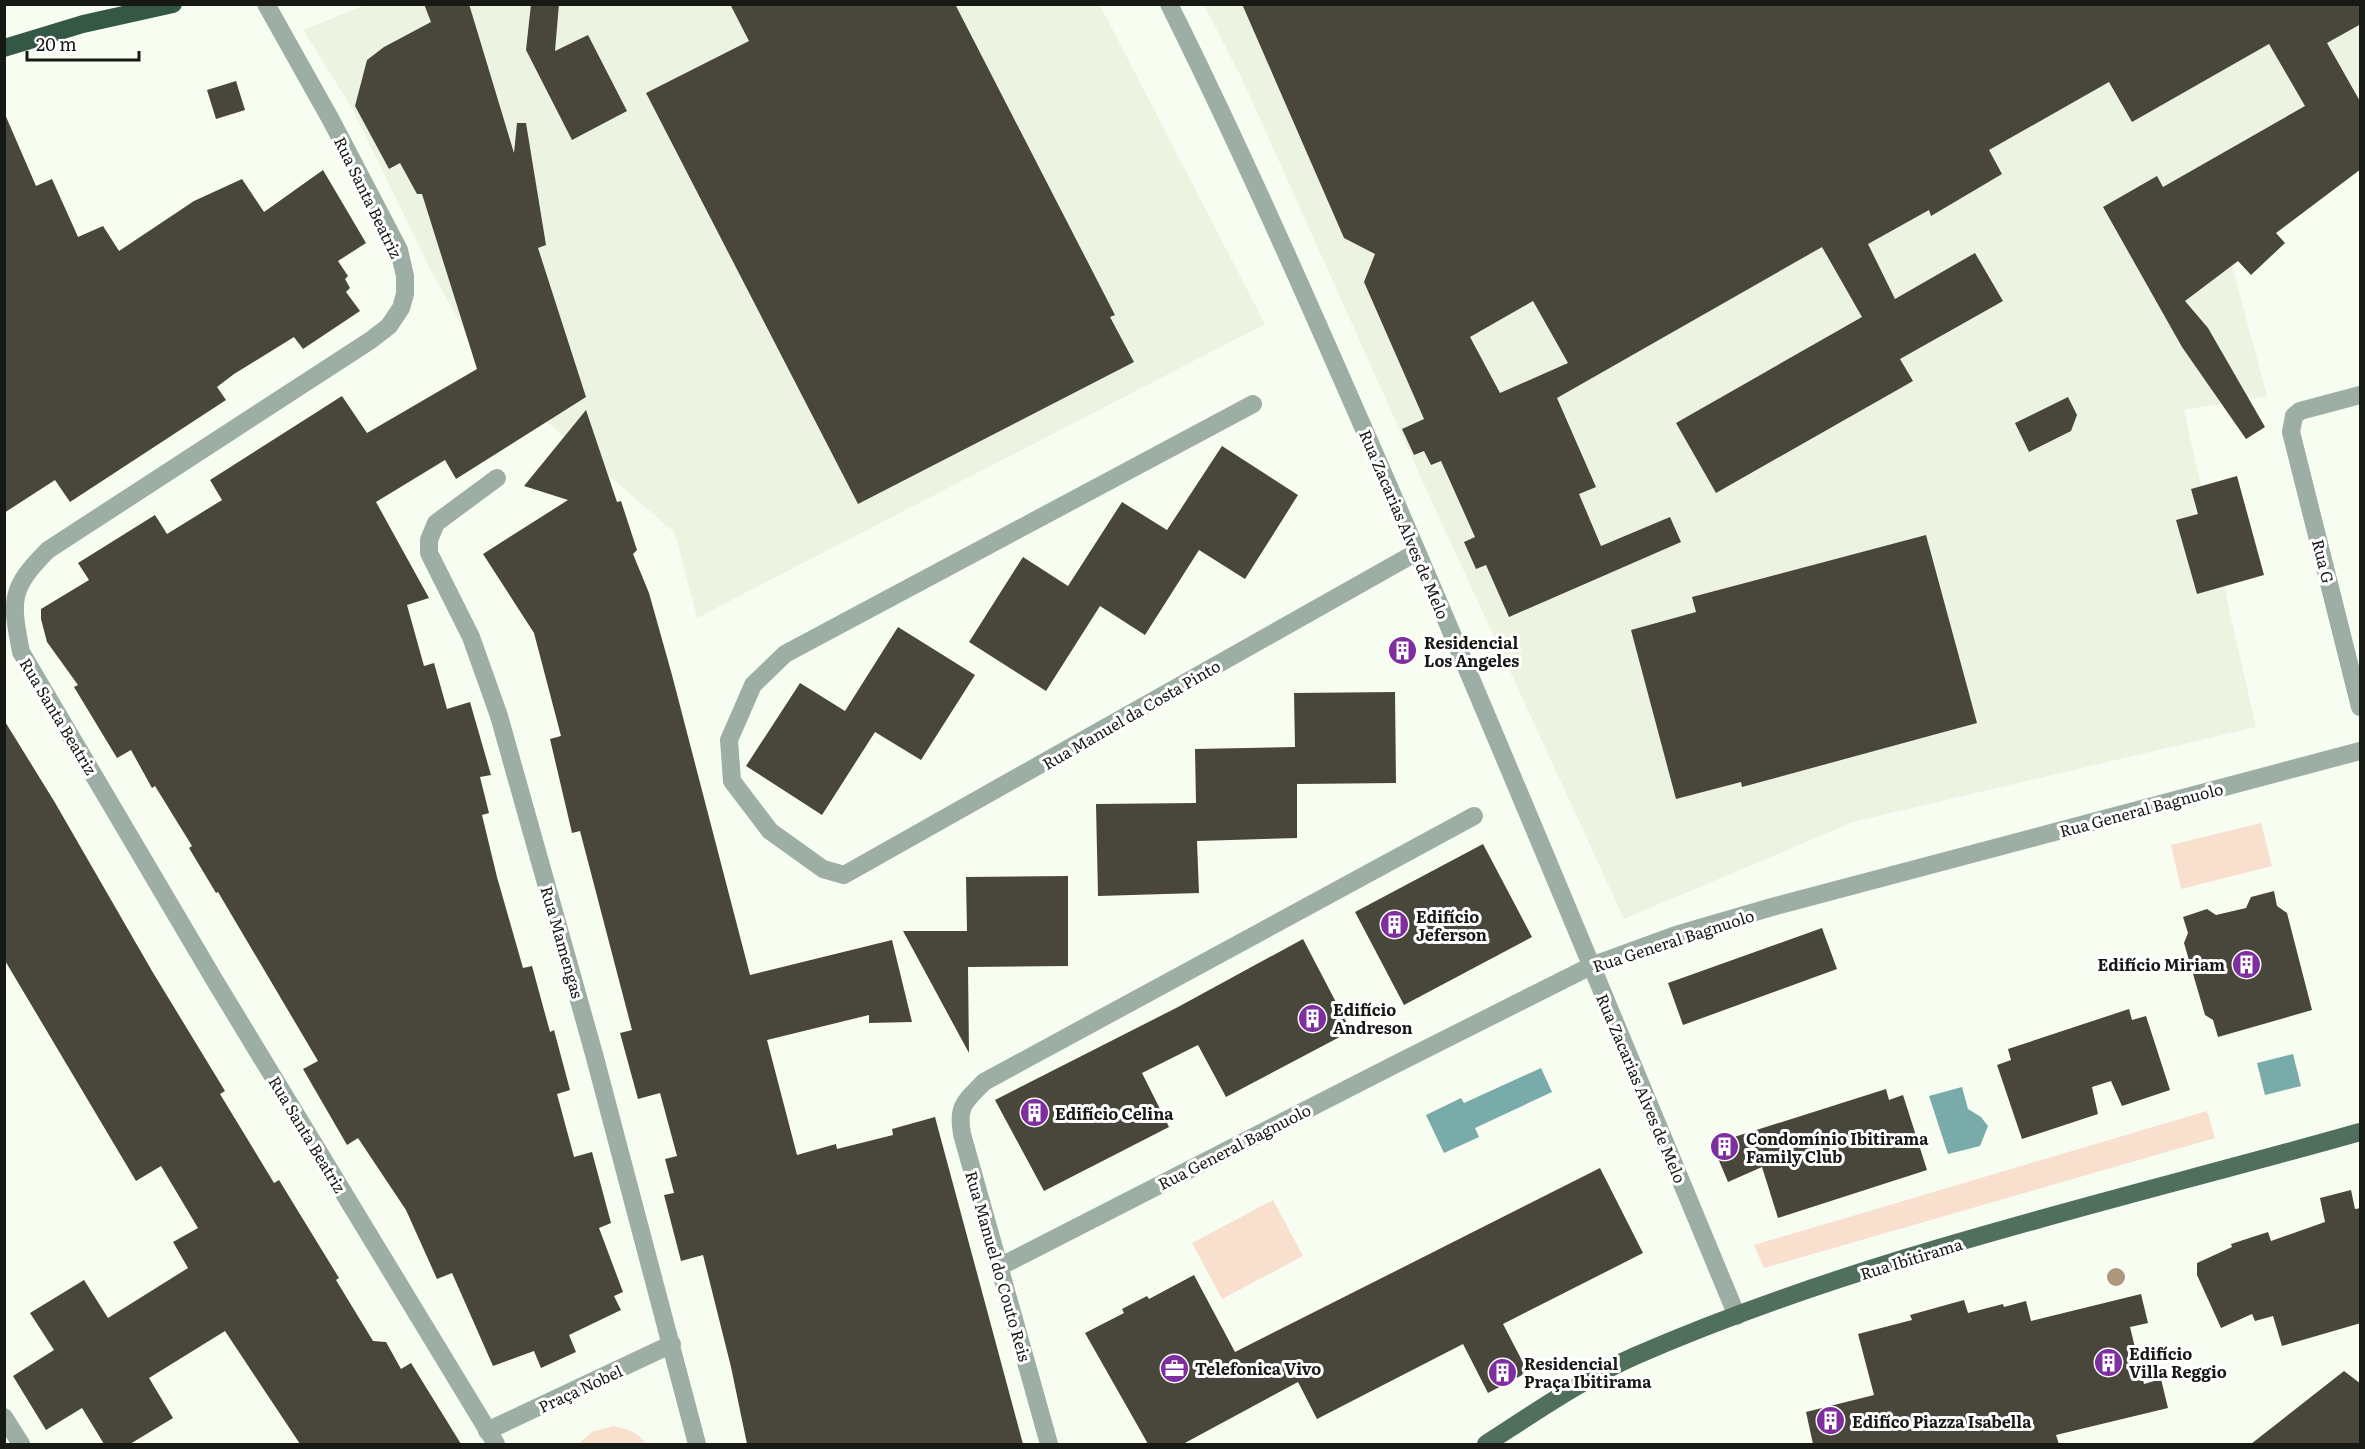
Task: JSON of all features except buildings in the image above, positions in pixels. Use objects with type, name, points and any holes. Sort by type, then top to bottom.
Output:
[{"type":"highway","points":[[4,48],[83,24],[173,4]]},
{"type":"main road","name":"Rua Ibitirama","points":[[1486,1444],[1558,1397],[1634,1357],[1737,1316],[1840,1280],[1977,1238],[2361,1132]]},
{"type":"street","name":"Rua Santa Beatriz","points":[[266,4],[331,120],[399,250],[405,276],[405,294],[401,308],[389,326],[371,340],[48,550],[26,573],[16,591],[15,622],[21,652],[209,971],[491,1438]]},
{"type":"street","name":"Rua Zacarias Alves de Melo","points":[[1169,4],[1234,135],[1417,552],[1737,1316]]},
{"type":"street","name":"Rua G","points":[[2361,395],[2300,411],[2294,416],[2291,432],[2361,706]]},
{"type":"street","name":"Rua Manuel da Costa Pinto","points":[[1253,404],[785,654],[753,685],[729,740],[732,781],[770,831],[823,869],[844,875],[1417,552]]},
{"type":"street","name":"Rua Mamengas","points":[[497,478],[436,523],[429,540],[429,553],[471,637],[499,716],[594,1054],[697,1444]]},
{"type":"street","name":"Rua General Bagnuolo","points":[[999,1267],[1591,966],[1676,935],[1772,907],[2361,751]]},
{"type":"street","name":"Rua Manuel do Couto Reis","points":[[1049,1444],[960,1120],[961,1106],[984,1082],[1474,816]]},
{"type":"street","name":"Praça Nobel","points":[[491,1438],[672,1344]]},
{"type":"street","points":[[4,1417],[21,1444]]},
{"type":"shaded area","points":[[368,4],[1100,5],[1265,324],[697,618],[675,533],[486,369],[430,269],[353,110],[303,30]]},
{"type":"shaded area","points":[[1204,5],[2360,5],[2360,150],[2222,228],[2267,396],[2184,410],[2256,727],[1853,822],[1624,919],[1431,500],[1243,81]]},
{"type":"shaded area","points":[[2261,823],[2272,866],[2181,889],[2171,845]]},
{"type":"shaded area","points":[[2207,1111],[2215,1138],[1764,1268],[1754,1245]]},
{"type":"shaded area","points":[[1273,1200],[1303,1256],[1222,1299],[1192,1243]]},
{"type":"shaded area","points":[[613,1426],[636,1434],[645,1444],[578,1444],[592,1432]]},
{"type":"water","points":[[2293,1054],[2301,1086],[2265,1095],[2257,1063]]},
{"type":"water","points":[[1541,1068],[1552,1092],[1475,1128],[1479,1137],[1444,1153],[1426,1115],[1461,1098],[1464,1103]]},
{"type":"water","points":[[1962,1087],[1968,1109],[1981,1117],[1988,1126],[1980,1146],[1948,1154],[1929,1096]]},
{"type":"place","name":"Residencial Los Angeles","points":[[1403,651]]},
{"type":"place","name":"Edifício Jeferson","points":[[1395,925]]},
{"type":"place","name":"Edifício Miriam","points":[[2246,964]]},
{"type":"place","name":"Edifício Andreson","points":[[1312,1018]]},
{"type":"place","name":"Edifício Celina","points":[[1034,1113]]},
{"type":"place","name":"Condomínio Ibitirama Family Club","points":[[1725,1147]]},
{"type":"place","name":"Edifício Villa Reggio","points":[[2108,1362]]},
{"type":"place","name":"Telefonica Vivo","points":[[1174,1368]]},
{"type":"place","name":"Residencial Praça Ibitirama","points":[[1503,1372]]},
{"type":"place","name":"Edifíco Piazza Isabella","points":[[1831,1421]]}]
